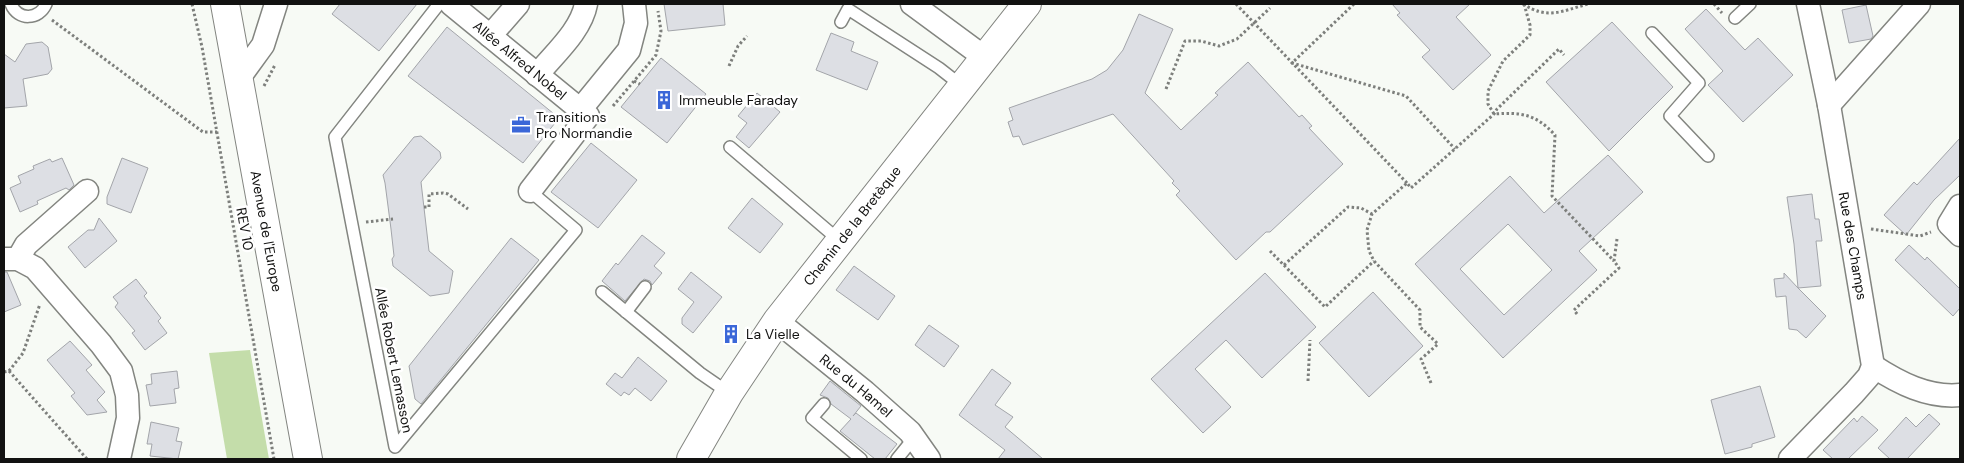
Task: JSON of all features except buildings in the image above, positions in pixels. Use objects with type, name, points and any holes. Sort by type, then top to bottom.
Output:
[{"type":"main road","name":"Avenue de l'Europe","points":[[207,4],[288,459]]},
{"type":"main road","name":"Avenue de l'Europe","points":[[225,4],[308,459]]},
{"type":"main road","name":"Chemin de la Bretèque","points":[[691,459],[729,394],[777,321],[1027,4]]},
{"type":"street","points":[[239,78],[264,45],[276,4]]},
{"type":"street","name":"Allée Alfred Nobel","points":[[451,4],[584,113]]},
{"type":"street","points":[[490,36],[518,4]]},
{"type":"street","points":[[537,75],[576,27],[584,14],[586,4]]},
{"type":"street","points":[[530,191],[629,50],[636,22],[634,4]]},
{"type":"street","points":[[912,4],[984,57]]},
{"type":"street","name":"Rue des Champs","points":[[1808,4],[1829,105],[1872,366]]},
{"type":"street","points":[[1829,105],[1919,4]]},
{"type":"street","points":[[87,191],[11,259],[35,268],[101,344],[120,372],[127,395],[128,418],[119,459]]},
{"type":"street","name":"Rue du Hamel","points":[[777,321],[866,392],[910,432],[929,459]]},
{"type":"street","points":[[1790,459],[1869,376],[1872,366],[1924,392],[1943,396],[1960,395]]},
{"type":"lane","points":[[11,4],[14,10],[23,16],[30,16],[44,8]]},
{"type":"lane","name":"Allée Robert Lemasson","points":[[439,4],[335,137],[395,447],[576,230],[530,191]]},
{"type":"lane","points":[[1734,18],[1750,4]]},
{"type":"lane","points":[[841,22],[848,9],[939,68],[962,86]]},
{"type":"lane","points":[[1652,33],[1698,83],[1670,116],[1708,156]]},
{"type":"lane","points":[[730,146],[840,241]]},
{"type":"lane","points":[[626,312],[645,287]]},
{"type":"lane","points":[[602,292],[700,373],[729,394]]},
{"type":"lane","points":[[824,404],[812,418],[860,459]]},
{"type":"lane","points":[[897,459],[914,438]]},
{"type":"path","name":"REV 10","points":[[192,4],[202,48],[274,459]]},
{"type":"path","points":[[1236,4],[1411,188],[1494,114],[1559,49],[1564,55]]},
{"type":"path","points":[[1292,63],[1354,4]]},
{"type":"path","points":[[1523,4],[1535,11],[1556,14],[1588,4]]},
{"type":"path","points":[[1494,114],[1488,104],[1488,91],[1503,61],[1530,36],[1530,25],[1523,4]]},
{"type":"path","points":[[44,8],[203,132],[217,132]]},
{"type":"path","points":[[1166,89],[1185,41],[1201,41],[1219,46],[1237,40],[1270,8]]},
{"type":"path","points":[[729,66],[738,46],[746,36]]},
{"type":"path","points":[[1292,63],[1406,96],[1455,149]]},
{"type":"path","points":[[634,81],[640,84]]},
{"type":"path","points":[[1494,114],[1528,115],[1545,124],[1555,135],[1552,196],[1620,268],[1574,310],[1577,314]]},
{"type":"path","points":[[1407,183],[1372,214],[1368,230],[1369,251],[1374,261],[1420,310],[1420,327],[1438,344],[1421,359],[1431,382]]},
{"type":"path","points":[[424,207],[429,207],[428,194],[444,193],[468,209]]},
{"type":"path","points":[[1284,265],[1348,207],[1361,208],[1372,214]]},
{"type":"path","points":[[352,224],[393,219]]},
{"type":"path","points":[[1894,233],[1920,236],[1956,222]]},
{"type":"path","points":[[1614,261],[1617,240]]},
{"type":"path","points":[[1270,251],[1324,308],[1374,261]]},
{"type":"path","points":[[4,372],[9,371],[23,353],[42,296],[52,288]]},
{"type":"path","points":[[1308,381],[1310,340]]},
{"type":"path","points":[[9,371],[87,459]]},
{"type":"green space","points":[[250,350],[269,459],[227,459],[209,353]]},
{"type":"place","name":"Immeuble Faraday","points":[[664,100]]},
{"type":"place","name":"Transitions Pro Normandie","points":[[521,125]]},
{"type":"place","name":"La Vielle","points":[[731,334]]}]
